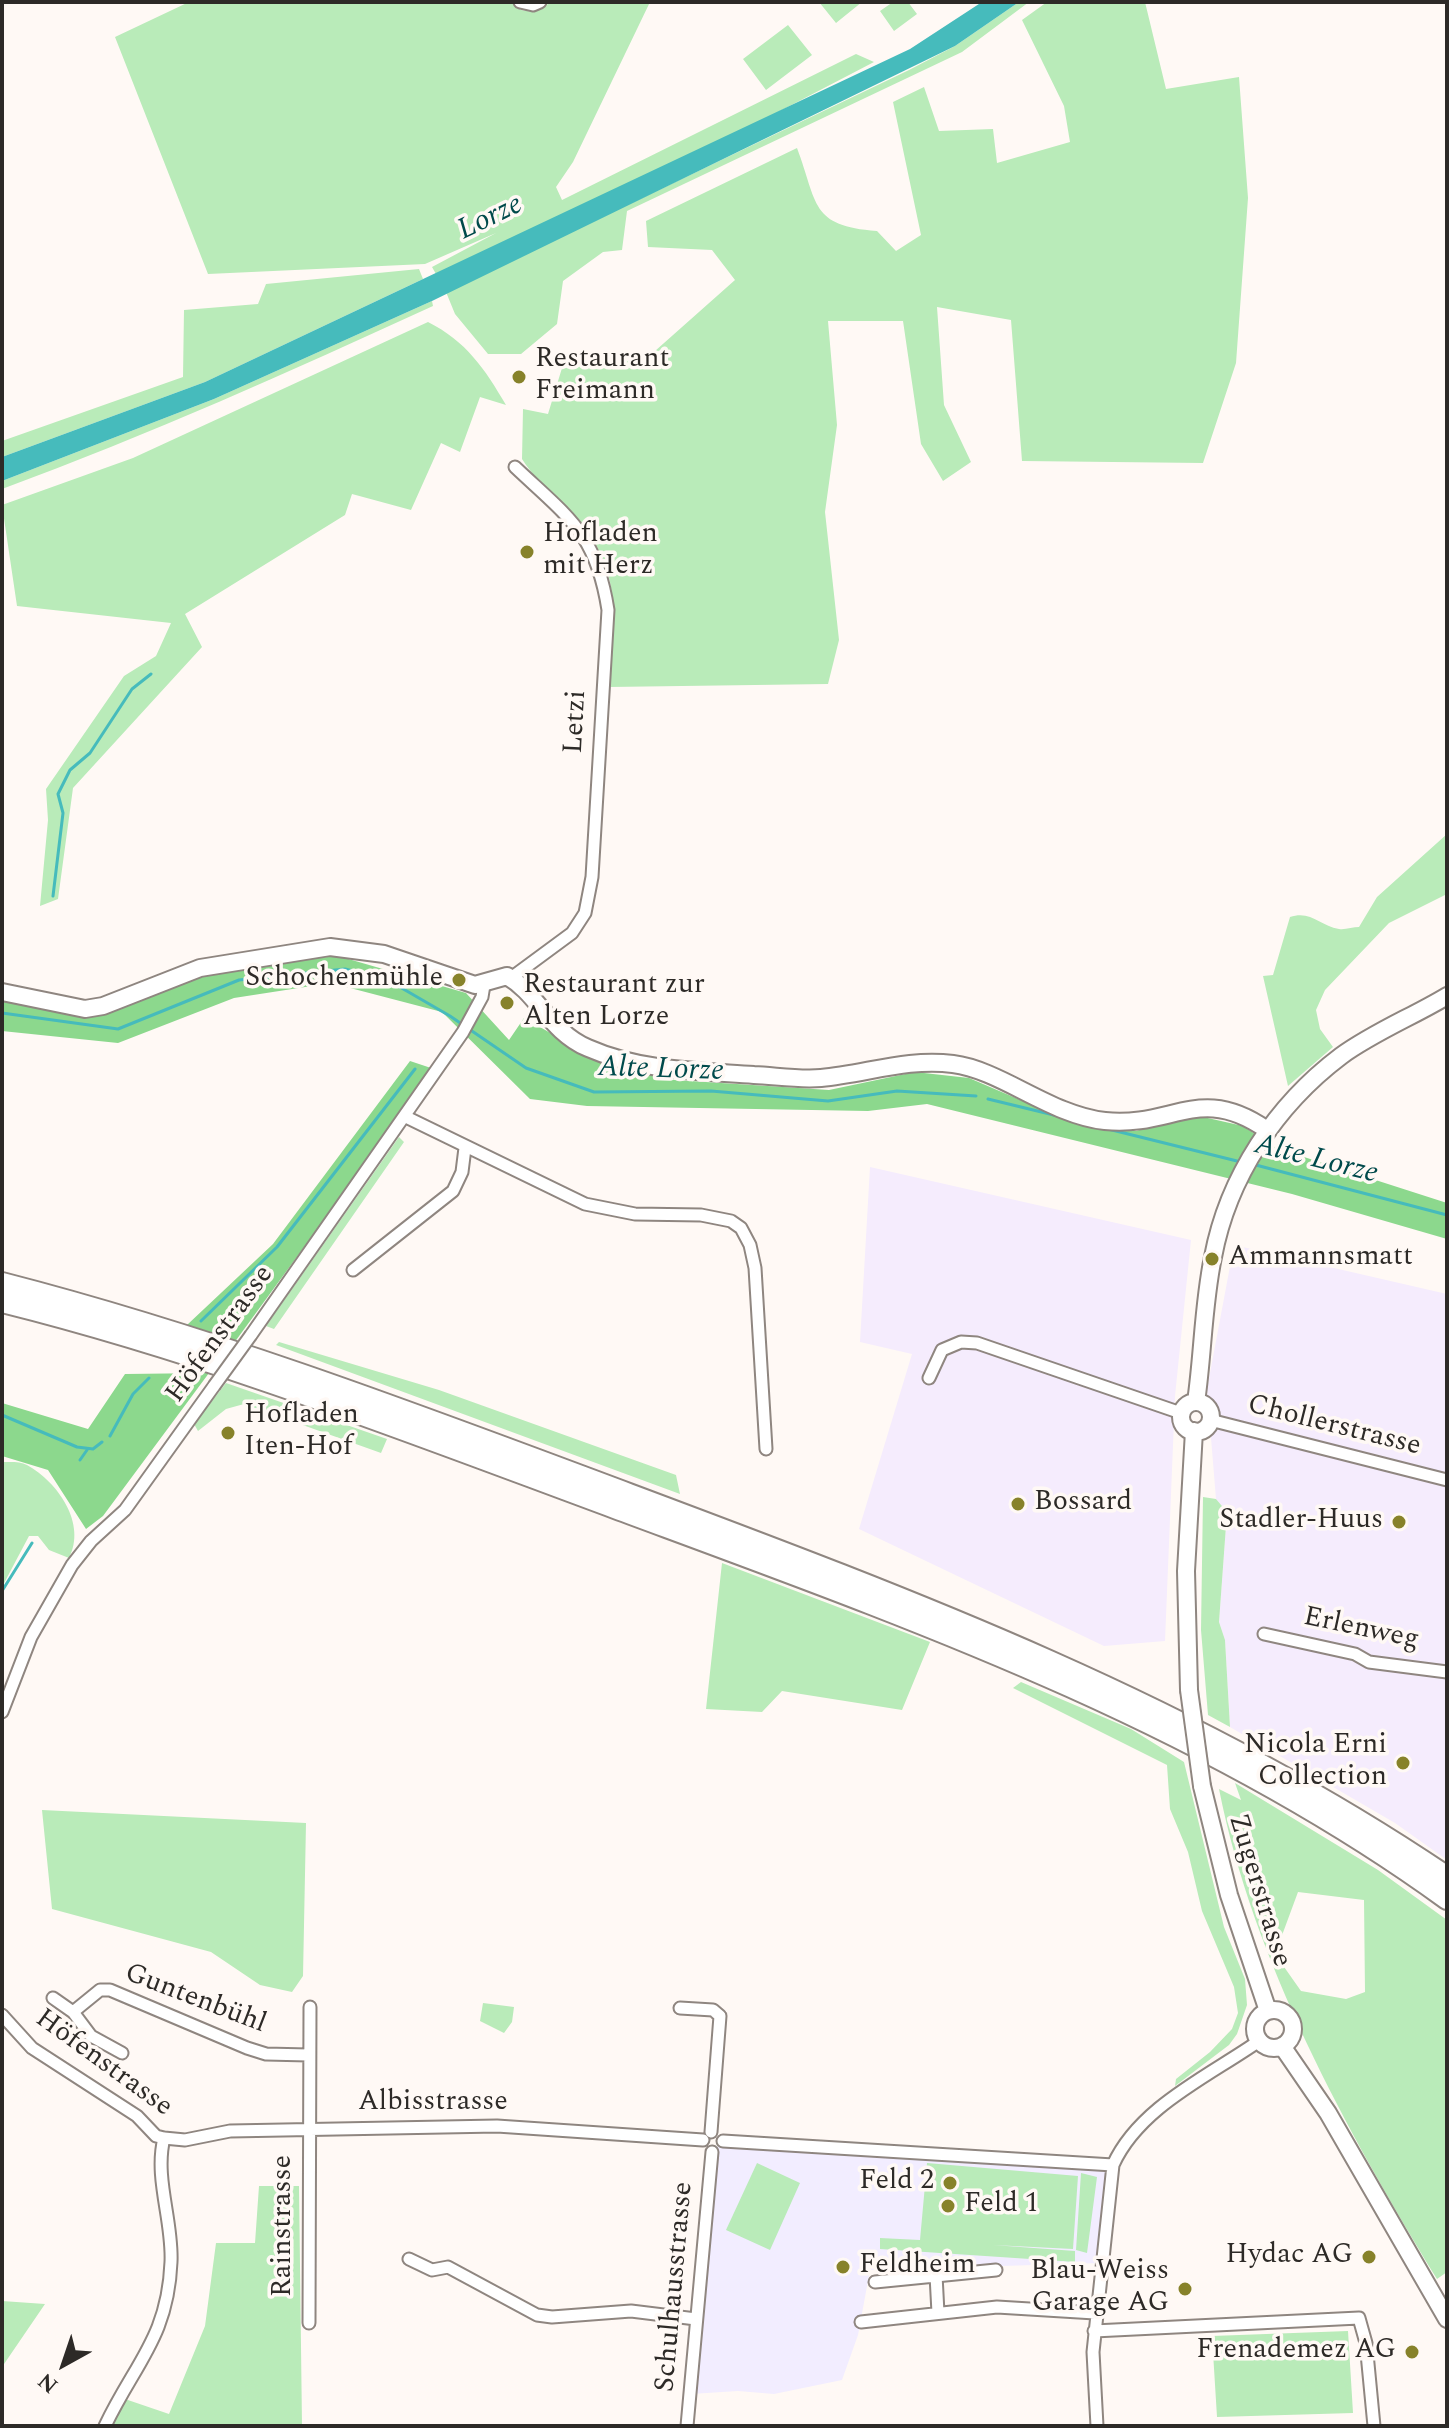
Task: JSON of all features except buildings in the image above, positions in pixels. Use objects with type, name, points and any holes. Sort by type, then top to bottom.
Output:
[{"type":"highway","points":[[2,1283],[162,1329],[326,1382],[939,1612],[1061,1664],[1223,1743],[1326,1800],[1447,1877]]},
{"type":"highway","points":[[2,1302],[185,1354],[350,1410],[814,1582],[988,1652],[1115,1708],[1246,1774],[1354,1837],[1447,1899]]},
{"type":"street","points":[[520,2],[533,5],[540,2]]},
{"type":"street","name":"Letzi","points":[[511,978],[572,933],[585,913],[592,877],[608,610],[602,572],[590,544],[570,520],[515,467]]},
{"type":"street","points":[[2,992],[85,1009],[200,968],[330,947],[384,954],[484,985],[500,977],[511,978],[562,1033],[588,1048],[635,1063],[816,1079],[930,1061],[961,1065],[1059,1108],[1100,1120],[1129,1123],[1208,1106],[1240,1114],[1264,1136]]},
{"type":"street","name":"Höfenstrasse","points":[[2,1712],[31,1637],[63,1578],[91,1541],[125,1510],[406,1117],[463,1032],[477,1007],[484,985]]},
{"type":"street","points":[[1196,1402],[1212,1259],[1231,1195],[1264,1136],[1310,1082],[1342,1055],[1447,996]]},
{"type":"street","points":[[406,1117],[585,1204],[635,1214],[701,1215],[731,1221],[741,1228],[750,1245],[755,1268],[766,1449]]},
{"type":"street","points":[[353,1270],[453,1191],[462,1172],[465,1148]]},
{"type":"street","points":[[929,1378],[942,1350],[961,1342],[977,1343],[1181,1413]]},
{"type":"street","points":[[1196,1402],[1208,1409],[1210,1420],[1204,1429],[1194,1431],[1184,1425],[1181,1413],[1187,1405],[1196,1402]]},
{"type":"street","name":"Chollerstrasse","points":[[1210,1420],[1447,1480]]},
{"type":"street","name":"Zugerstrasse","points":[[1194,1431],[1186,1571],[1189,1690],[1202,1786],[1229,1895],[1268,2011]]},
{"type":"street","name":"Erlenweg","points":[[1264,1634],[1355,1654],[1369,1662],[1447,1672]]},
{"type":"street","name":"Guntenbühl","points":[[73,2012],[100,1990],[110,1990],[247,2048],[266,2054],[308,2055]]},
{"type":"street","points":[[53,1998],[73,2012],[91,2036],[122,2053]]},
{"type":"street","name":"Rainstrasse","points":[[309,2323],[310,2007]]},
{"type":"street","points":[[680,2008],[713,2010],[720,2016],[707,2136],[706,2149],[712,2152],[720,2149],[723,2141],[720,2134],[707,2136]]},
{"type":"street","points":[[1268,2011],[1286,2014],[1292,2025],[1291,2037],[1282,2046],[1270,2047],[1259,2041],[1256,2023],[1268,2011]]},
{"type":"street","name":"Höfenstrasse","points":[[2,2015],[32,2048],[137,2116],[156,2136],[164,2138],[160,2154],[170,2222],[171,2262],[164,2315],[154,2342],[133,2371],[105,2426]]},
{"type":"street","points":[[1097,2426],[1095,2313],[1113,2165],[1121,2147],[1145,2120],[1259,2041]]},
{"type":"street","points":[[1282,2046],[1328,2113],[1447,2319]]},
{"type":"street","name":"Albisstrasse","points":[[164,2138],[185,2140],[230,2131],[308,2128],[497,2126],[707,2136]]},
{"type":"street","points":[[723,2141],[1113,2165]]},
{"type":"street","name":"Schulhausstrasse","points":[[687,2426],[712,2152]]},
{"type":"street","points":[[409,2259],[432,2270],[448,2267],[537,2315],[552,2317],[631,2311],[696,2319]]},
{"type":"street","points":[[875,2282],[996,2270]]},
{"type":"street","points":[[936,2275],[938,2313]]},
{"type":"street","points":[[861,2322],[997,2307],[1095,2313]]},
{"type":"street","points":[[1094,2331],[1359,2318],[1366,2343],[1374,2426]]},
{"type":"shaded area","name":"Ammannsmatt","points":[[870,1167],[1191,1240],[1175,1396],[1165,1641],[1104,1646],[859,1529],[912,1354],[860,1342]]},
{"type":"shaded area","points":[[1234,1245],[1447,1294],[1447,1860],[1395,1823],[1230,1727],[1225,1640],[1219,1622],[1227,1512],[1216,1499],[1207,1389]]},
{"type":"shaded area","name":"Feldheim","points":[[723,2141],[1113,2165],[1100,2263],[870,2270],[858,2335],[842,2380],[774,2394],[738,2391],[691,2394],[712,2152]]},
{"type":"green space","points":[[189,2],[511,2],[521,10],[533,12],[552,2],[650,2],[573,162],[556,187],[562,200],[856,54],[874,62],[755,124],[436,274],[432,267],[496,233],[425,264],[208,274],[115,37]]},
{"type":"green space","points":[[819,2],[862,2],[836,23]]},
{"type":"green space","points":[[893,2],[908,2],[917,14],[894,31],[880,11]]},
{"type":"green space","points":[[1019,2],[1029,2],[962,52],[627,211],[622,250],[603,252],[563,281],[557,324],[521,354],[488,354],[455,314],[446,292],[909,70],[955,46]]},
{"type":"green space","points":[[1047,2],[1145,2],[1166,89],[1239,77],[1248,198],[1236,363],[1203,463],[1022,461],[1011,320],[937,307],[944,405],[971,462],[943,481],[921,444],[903,321],[828,321],[837,425],[825,512],[839,640],[828,684],[609,687],[613,610],[608,572],[591,538],[522,459],[523,409],[548,414],[562,368],[646,359],[735,280],[712,250],[648,247],[646,221],[797,148],[820,209],[839,224],[877,231],[896,251],[921,235],[893,102],[924,87],[939,131],[993,129],[997,163],[1070,142],[1064,106],[1022,20]]},
{"type":"green space","points":[[788,25],[812,55],[766,90],[743,59]]},
{"type":"green space","points":[[419,269],[423,279],[205,382],[2,457],[2,441],[183,377],[184,310],[258,304],[266,284]]},
{"type":"green space","points":[[432,301],[433,306],[166,425],[2,489],[2,481],[214,399]]},
{"type":"green space","points":[[428,322],[464,347],[506,405],[480,397],[460,452],[441,443],[411,510],[352,494],[345,515],[185,614],[202,647],[73,788],[58,899],[40,906],[48,820],[46,789],[124,676],[156,656],[171,623],[17,606],[2,505],[133,458]]},
{"type":"green space","points":[[1447,834],[1447,894],[1389,923],[1325,990],[1316,1010],[1320,1029],[1333,1047],[1288,1086],[1263,976],[1273,975],[1290,917],[1310,917],[1339,929],[1359,927],[1377,897]]},
{"type":"green space","points":[[338,956],[466,993],[509,1040],[524,1018],[607,1065],[675,1080],[829,1090],[915,1072],[969,1078],[1039,1108],[1136,1131],[1190,1114],[1243,1126],[1276,1148],[1447,1203],[1447,1239],[1292,1194],[927,1104],[868,1111],[587,1106],[530,1099],[442,1012],[331,983],[234,998],[118,1043],[2,1031],[2,996],[84,1015],[214,968]]},
{"type":"green space","points":[[410,1061],[434,1069],[234,1343],[187,1325],[273,1244]]},
{"type":"green space","points":[[399,1137],[404,1142],[274,1329],[266,1326]]},
{"type":"green space","points":[[279,1342],[439,1390],[676,1475],[680,1494],[276,1345]]},
{"type":"green space","points":[[209,1373],[103,1516],[86,1529],[48,1470],[2,1456],[2,1403],[88,1429],[125,1374]]},
{"type":"green space","points":[[226,1383],[387,1439],[381,1453],[244,1404],[226,1409],[198,1431],[194,1424]]},
{"type":"green space","points":[[2,1462],[24,1464],[38,1472],[59,1493],[72,1518],[74,1545],[69,1558],[49,1550],[38,1536],[29,1536],[2,1587]]},
{"type":"green space","points":[[1203,1497],[1216,1499],[1227,1512],[1219,1622],[1225,1640],[1230,1727],[1208,1715],[1201,1630]]},
{"type":"green space","points":[[722,1563],[930,1642],[902,1710],[782,1691],[762,1712],[706,1709]]},
{"type":"green space","points":[[1021,1682],[1131,1729],[1184,1762],[1224,1927],[1245,1979],[1247,2005],[1237,2034],[1229,2045],[1175,2086],[1176,2079],[1210,2052],[1232,2029],[1238,2013],[1234,1987],[1202,1911],[1188,1852],[1170,1809],[1167,1765],[1013,1688]]},
{"type":"green space","points":[[1235,1783],[1378,1870],[1447,1920],[1447,2272],[1437,2279],[1337,2104],[1279,1980],[1234,1853],[1219,1789],[1241,1800]],"holes":[[[1298,1892],[1364,1900],[1365,1992],[1346,1999],[1301,1991],[1282,1964],[1281,1938]]]},
{"type":"green space","points":[[42,1810],[306,1823],[303,1976],[292,1992],[260,1985],[211,1952],[52,1909]]},
{"type":"green space","points":[[483,2003],[514,2007],[512,2022],[504,2033],[480,2021]]},
{"type":"green space","points":[[757,2163],[800,2183],[770,2250],[726,2230]]},
{"type":"green space","points":[[927,2163],[1078,2176],[1073,2249],[993,2245],[1075,2251],[1075,2262],[880,2249],[880,2238],[920,2240]]},
{"type":"green space","points":[[1081,2173],[1097,2177],[1087,2253],[1076,2250]]},
{"type":"green space","points":[[259,2186],[299,2186],[302,2426],[108,2426],[122,2398],[169,2414],[205,2326],[216,2243],[255,2243]]},
{"type":"green space","points":[[2,2301],[45,2304],[2,2367]]},
{"type":"green space","points":[[1348,2331],[1353,2413],[1217,2417],[1212,2336]]},
{"type":"water","points":[[982,2],[1019,2],[955,46],[432,301],[214,399],[2,481],[2,457],[205,382],[910,49]]},
{"type":"waterway","points":[[53,896],[63,813],[58,794],[70,770],[90,753],[132,689],[151,674]]},
{"type":"waterway","name":"Alte Lorze","points":[[2,1013],[118,1029],[239,980],[345,969],[386,979],[450,1016],[526,1068],[594,1092],[711,1091],[828,1101],[897,1091],[976,1096]]},
{"type":"waterway","points":[[201,1321],[277,1247],[415,1069]]},
{"type":"waterway","name":"Alte Lorze","points":[[988,1099],[1062,1117]]},
{"type":"waterway","name":"Alte Lorze","points":[[1108,1129],[1241,1162]]},
{"type":"waterway","name":"Alte Lorze","points":[[1252,1164],[1447,1215]]},
{"type":"waterway","points":[[110,1436],[133,1394],[149,1378]]},
{"type":"waterway","points":[[2,1415],[77,1447],[93,1449],[102,1442]]},
{"type":"waterway","points":[[80,1460],[87,1450]]},
{"type":"waterway","points":[[2,1591],[32,1543]]},
{"type":"place","name":"Restaurant Freimann","points":[[519,377]]},
{"type":"place","name":"Hofladen mit Herz","points":[[527,552]]},
{"type":"place","name":"Schochenmühle","points":[[459,980]]},
{"type":"place","name":"Restaurant zur Alten Lorze","points":[[507,1003]]},
{"type":"place","name":"Ammannsmatt","points":[[1212,1259]]},
{"type":"place","name":"Hofladen Iten-Hof","points":[[228,1433]]},
{"type":"place","name":"Bossard","points":[[1018,1504]]},
{"type":"place","name":"Stadler-Huus","points":[[1399,1522]]},
{"type":"place","name":"Nicola Erni Collection","points":[[1403,1763]]},
{"type":"place","name":"Feld 2","points":[[950,2183]]},
{"type":"place","name":"Feld 1","points":[[948,2206]]},
{"type":"place","name":"Hydac AG","points":[[1369,2257]]},
{"type":"place","name":"Feldheim","points":[[843,2267]]},
{"type":"place","name":"Blau-Weiss Garage AG","points":[[1185,2289]]},
{"type":"place","name":"Frenademez AG","points":[[1412,2352]]},
{"type":"water label","name":"Lorze","points":[[491,219]]}]
